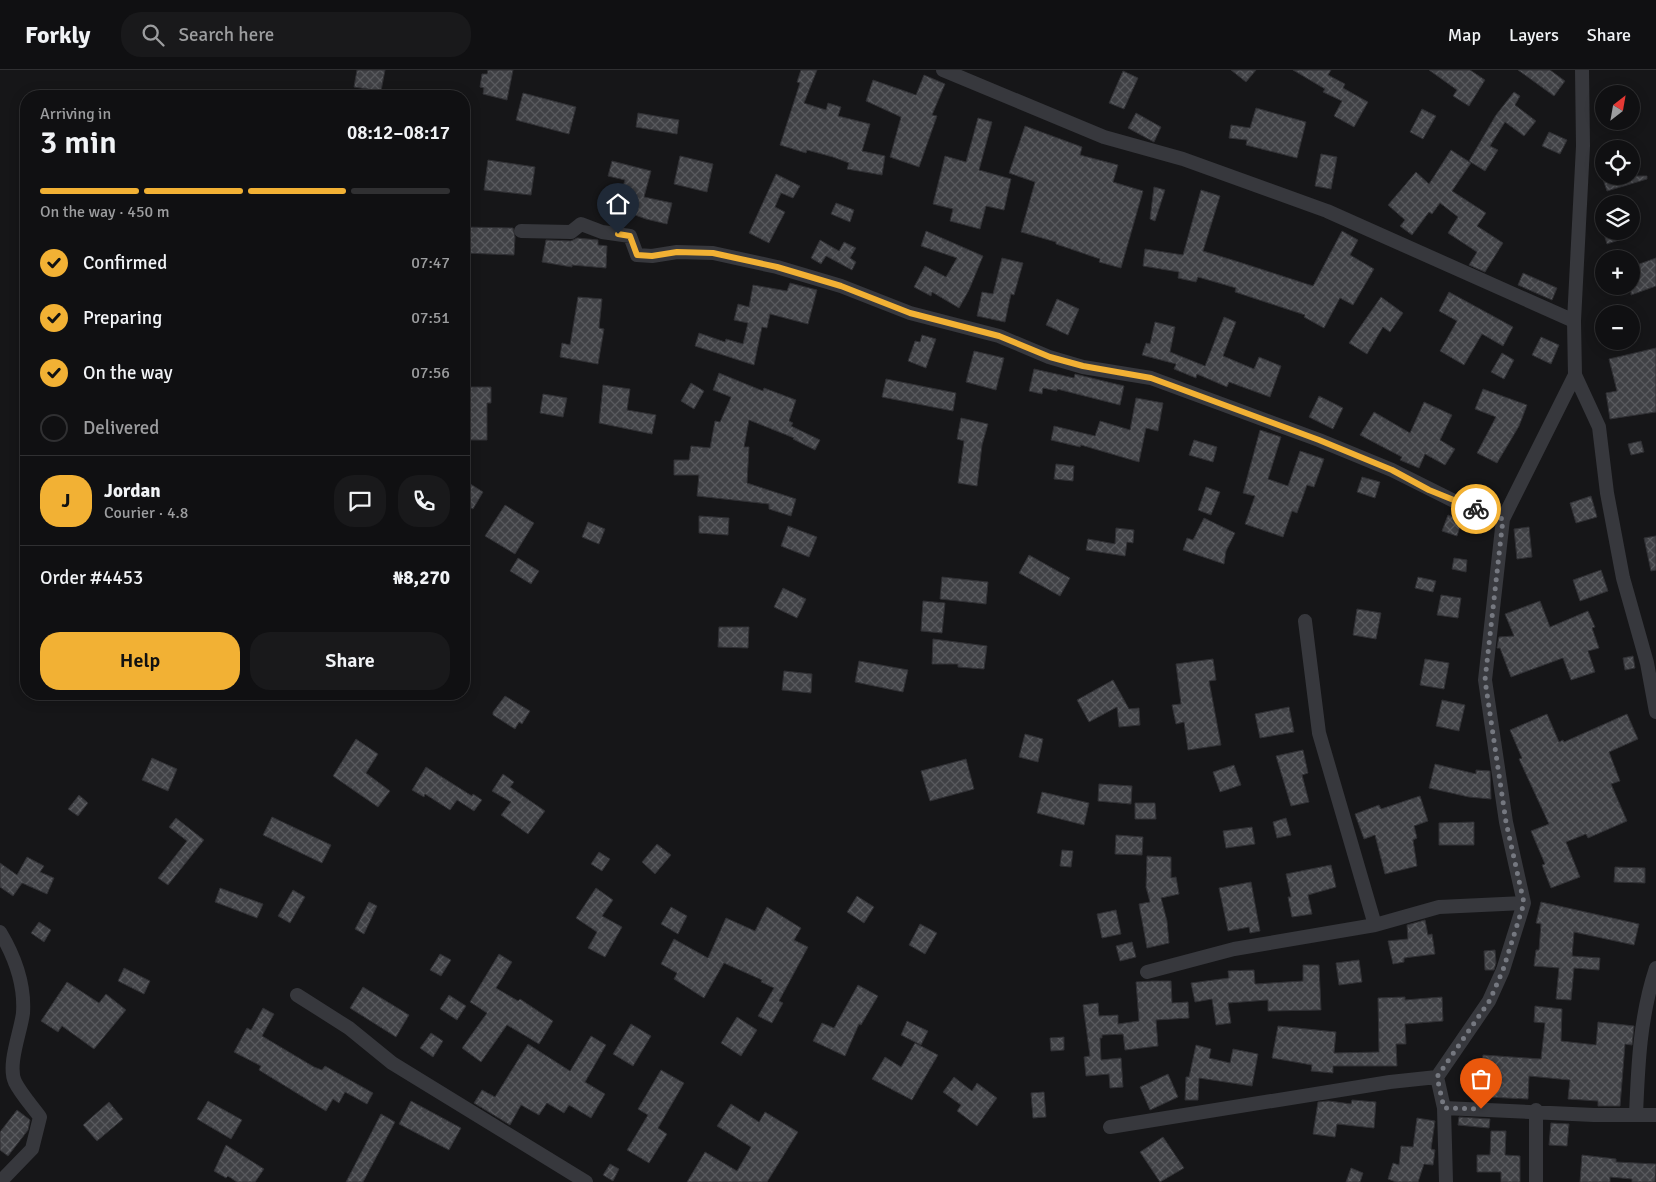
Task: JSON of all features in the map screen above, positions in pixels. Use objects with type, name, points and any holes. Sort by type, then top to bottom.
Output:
[{"type":"street","points":[[943,70],[1104,137],[1182,159],[1327,211],[1574,321]]},
{"type":"street","points":[[1582,70],[1582,146],[1574,321],[1575,375],[1599,427],[1608,493],[1624,578],[1647,663],[1656,712]]},
{"type":"street","points":[[520,231],[571,232],[581,224],[602,232],[630,236],[637,255],[652,256],[677,252],[713,253],[804,274],[910,313],[999,336],[1050,357],[1083,366],[1151,378],[1230,406],[1378,464],[1452,500],[1503,519]]},
{"type":"street","points":[[1446,1182],[1444,1108],[1437,1077],[1490,1000],[1503,970],[1524,903],[1506,822],[1485,680],[1503,519],[1575,375]]},
{"type":"street","points":[[1305,620],[1319,733],[1375,926]]},
{"type":"street","points":[[1147,972],[1234,949],[1375,926],[1439,907],[1524,903]]},
{"type":"street","points":[[0,932],[12,952],[20,974],[22,993],[22,1014],[14,1060],[14,1080],[40,1117],[32,1149],[0,1182]]},
{"type":"street","points":[[1636,1115],[1638,1057],[1647,996],[1656,968]]},
{"type":"street","points":[[297,996],[349,1028],[392,1063],[586,1182]]},
{"type":"street","points":[[1110,1127],[1390,1082],[1437,1077]]},
{"type":"street","points":[[1444,1108],[1636,1115],[1656,1114]]},
{"type":"street","points":[[1536,1110],[1536,1182]]},
{"type":"building","points":[[357,70],[385,70],[381,90],[354,87]]},
{"type":"building","points":[[488,70],[513,70],[507,100],[483,94],[484,88],[480,87],[482,74],[487,74]]},
{"type":"building","points":[[801,70],[817,70],[804,103],[826,110],[828,103],[841,107],[838,116],[870,124],[862,151],[885,156],[882,175],[847,169],[849,163],[833,157],[807,150],[806,153],[780,145],[800,83],[797,82]]},
{"type":"building","points":[[1231,70],[1256,70],[1246,82]]},
{"type":"building","points":[[1293,70],[1331,70],[1328,75],[1345,84],[1343,88],[1368,102],[1354,127],[1334,116],[1342,101],[1323,92],[1325,89]]},
{"type":"building","points":[[1429,70],[1470,70],[1485,80],[1469,106],[1453,96],[1457,90]]},
{"type":"building","points":[[1518,70],[1550,70],[1565,81],[1554,96]]},
{"type":"building","points":[[1123,71],[1138,78],[1124,109],[1109,103]]},
{"type":"building","points":[[924,75],[945,84],[932,115],[937,116],[919,167],[890,157],[901,117],[866,101],[873,80],[916,95]]},
{"type":"building","points":[[1514,92],[1520,96],[1515,105],[1536,121],[1524,136],[1505,122],[1490,146],[1498,150],[1485,171],[1469,161],[1496,115]]},
{"type":"building","points":[[523,93],[576,107],[569,134],[516,120]]},
{"type":"building","points":[[1256,108],[1306,122],[1297,158],[1246,145],[1247,140],[1229,138],[1231,125],[1250,128]]},
{"type":"building","points":[[1422,109],[1436,116],[1423,139],[1410,132]]},
{"type":"building","points":[[638,113],[679,120],[677,134],[636,127]]},
{"type":"building","points":[[1136,113],[1161,127],[1154,142],[1128,128]]},
{"type":"building","points":[[978,118],[992,122],[979,170],[1011,179],[1004,210],[986,206],[980,229],[950,221],[953,209],[933,204],[945,156],[966,162]]},
{"type":"building","points":[[1025,126],[1082,147],[1080,155],[1118,165],[1113,182],[1143,191],[1121,268],[1099,262],[1100,259],[1056,244],[1056,242],[1021,232],[1035,182],[1009,173]]},
{"type":"building","points":[[1549,132],[1567,140],[1560,154],[1542,146]]},
{"type":"building","points":[[1451,150],[1471,163],[1452,191],[1486,213],[1477,226],[1503,243],[1485,272],[1469,265],[1477,252],[1448,233],[1458,217],[1440,203],[1432,214],[1429,212],[1412,235],[1400,226],[1405,220],[1388,205],[1416,172],[1429,184]]},
{"type":"building","points":[[1321,154],[1337,157],[1331,189],[1315,186]]},
{"type":"building","points":[[680,156],[713,164],[707,192],[674,184]]},
{"type":"building","points":[[488,160],[535,167],[531,195],[484,190]]},
{"type":"building","points":[[612,161],[651,171],[644,197],[672,203],[667,224],[646,219],[616,208],[625,180],[608,176]]},
{"type":"building","points":[[776,174],[800,186],[793,198],[781,193],[775,207],[785,212],[769,243],[749,233]]},
{"type":"building","points":[[1640,176],[1647,176],[1647,179],[1640,181]]},
{"type":"building","points":[[1605,185],[1627,185],[1607,191]]},
{"type":"building","points":[[1154,187],[1165,190],[1155,221],[1150,219]]},
{"type":"building","points":[[1201,190],[1220,196],[1203,251],[1313,286],[1342,231],[1358,240],[1350,255],[1374,269],[1353,305],[1340,298],[1324,328],[1304,317],[1305,315],[1235,292],[1236,288],[1198,277],[1196,282],[1178,278],[1179,272],[1143,266],[1145,249],[1183,255]]},
{"type":"building","points":[[836,203],[854,210],[850,222],[831,214]]},
{"type":"building","points":[[470,227],[513,228],[515,237],[514,255],[470,253]]},
{"type":"building","points":[[926,231],[983,256],[969,290],[959,308],[932,292],[931,296],[914,287],[925,266],[946,277],[957,258],[921,246]]},
{"type":"building","points":[[577,238],[598,240],[598,245],[607,246],[606,268],[572,265],[572,267],[542,262],[546,240],[571,241]]},
{"type":"building","points":[[820,240],[839,251],[844,242],[856,248],[850,258],[856,262],[852,270],[826,256],[821,264],[811,258]]},
{"type":"building","points":[[1606,240],[1619,240],[1607,244]]},
{"type":"building","points":[[1002,258],[1023,263],[1014,295],[1011,294],[1005,322],[977,316],[982,292],[993,294]]},
{"type":"building","points":[[1656,258],[1656,286],[1640,292],[1640,264]]},
{"type":"building","points":[[1523,273],[1557,288],[1552,300],[1518,285]]},
{"type":"building","points":[[790,283],[817,290],[808,324],[770,314],[767,328],[762,327],[754,365],[695,346],[699,333],[725,342],[726,339],[743,344],[748,323],[734,320],[738,304],[749,307],[753,285],[787,291]]},
{"type":"building","points":[[1449,292],[1513,327],[1503,346],[1482,334],[1464,365],[1440,351],[1457,321],[1439,311]]},
{"type":"building","points":[[578,297],[602,299],[599,328],[604,329],[598,364],[560,357],[562,343],[570,345]]},
{"type":"building","points":[[1381,297],[1403,313],[1390,332],[1383,327],[1367,354],[1349,343]]},
{"type":"building","points":[[1057,299],[1079,309],[1068,335],[1046,325]]},
{"type":"building","points":[[1224,317],[1236,322],[1223,356],[1254,369],[1259,357],[1281,366],[1270,397],[1229,382],[1227,387],[1197,374],[1196,378],[1174,369],[1176,364],[1142,355],[1146,343],[1150,344],[1155,322],[1175,327],[1170,352],[1205,366]]},
{"type":"building","points":[[922,335],[936,339],[926,368],[908,361],[915,341],[920,342]]},
{"type":"building","points":[[1541,337],[1559,345],[1551,364],[1532,355]]},
{"type":"building","points":[[1656,348],[1656,412],[1610,419],[1606,393],[1617,391],[1609,359]]},
{"type":"building","points":[[974,351],[1004,358],[996,390],[966,382]]},
{"type":"building","points":[[1502,353],[1514,360],[1504,379],[1491,372]]},
{"type":"building","points":[[1034,369],[1074,378],[1075,374],[1124,386],[1120,405],[1057,389],[1057,391],[1043,388],[1042,394],[1029,391]]},
{"type":"building","points":[[719,373],[763,391],[764,388],[796,400],[789,421],[793,423],[791,426],[820,440],[815,450],[794,438],[749,420],[744,447],[749,447],[747,483],[796,499],[791,516],[769,509],[769,504],[697,496],[699,475],[674,475],[674,460],[689,460],[691,446],[710,448],[715,421],[720,422],[731,397],[713,390]]},
{"type":"building","points":[[886,379],[956,393],[953,411],[882,397]]},
{"type":"building","points":[[691,383],[704,391],[694,409],[681,401]]},
{"type":"building","points":[[603,385],[630,389],[627,410],[656,415],[652,434],[599,423]]},
{"type":"building","points":[[470,387],[491,387],[491,403],[487,403],[487,440],[470,440]]},
{"type":"building","points":[[1483,389],[1527,405],[1519,426],[1497,463],[1477,453],[1496,417],[1475,409]]},
{"type":"building","points":[[543,394],[567,398],[563,417],[540,413]]},
{"type":"building","points":[[1319,396],[1343,408],[1333,429],[1309,417]]},
{"type":"building","points":[[1136,398],[1163,403],[1158,431],[1146,428],[1139,462],[1081,445],[1080,447],[1051,440],[1054,426],[1095,436],[1100,421],[1130,430]]},
{"type":"building","points":[[1424,402],[1452,415],[1440,440],[1455,449],[1445,465],[1425,454],[1419,468],[1400,460],[1402,457],[1360,435],[1374,412],[1410,433]]},
{"type":"building","points":[[961,418],[988,424],[982,445],[977,486],[958,483],[964,441],[957,439]]},
{"type":"building","points":[[1260,430],[1281,437],[1268,479],[1288,486],[1300,451],[1324,459],[1314,487],[1307,485],[1297,513],[1292,511],[1283,537],[1245,524],[1255,496],[1243,493]]},
{"type":"building","points":[[1194,440],[1217,447],[1213,462],[1189,455]]},
{"type":"building","points":[[1641,441],[1644,452],[1631,455],[1628,444]]},
{"type":"building","points":[[1056,464],[1074,466],[1073,481],[1054,479]]},
{"type":"building","points":[[1362,477],[1380,482],[1375,498],[1357,492]]},
{"type":"building","points":[[470,484],[483,492],[473,509],[470,507]]},
{"type":"building","points":[[1206,487],[1220,492],[1211,515],[1198,510]]},
{"type":"building","points":[[1591,496],[1597,517],[1576,523],[1570,503]]},
{"type":"building","points":[[505,505],[534,523],[515,554],[485,536]]},
{"type":"building","points":[[1448,515],[1462,520],[1457,536],[1442,531]]},
{"type":"building","points":[[699,516],[729,518],[728,535],[699,533]]},
{"type":"building","points":[[1204,518],[1235,533],[1226,551],[1224,564],[1183,550],[1187,538],[1193,540]]},
{"type":"building","points":[[588,522],[605,529],[599,544],[582,537]]},
{"type":"building","points":[[788,526],[817,537],[809,557],[781,546]]},
{"type":"building","points":[[1529,527],[1532,557],[1517,559],[1514,529]]},
{"type":"building","points":[[1116,528],[1134,530],[1133,543],[1127,542],[1125,556],[1086,550],[1088,539],[1115,544]]},
{"type":"building","points":[[1656,536],[1656,570],[1651,571],[1644,538]]},
{"type":"building","points":[[1029,555],[1070,578],[1060,596],[1019,573]]},
{"type":"building","points":[[518,558],[539,571],[531,584],[510,571]]},
{"type":"building","points":[[1454,558],[1467,560],[1466,572],[1452,569]]},
{"type":"building","points":[[1601,570],[1608,591],[1580,601],[1573,580]]},
{"type":"building","points":[[942,577],[988,582],[986,604],[940,599]]},
{"type":"building","points":[[1418,577],[1436,581],[1433,592],[1415,588]]},
{"type":"building","points":[[783,588],[806,599],[797,618],[774,607]]},
{"type":"building","points":[[1441,595],[1461,598],[1458,618],[1437,615]]},
{"type":"building","points":[[923,601],[945,603],[942,633],[921,631]]},
{"type":"building","points":[[1540,601],[1550,627],[1588,611],[1595,627],[1592,628],[1599,648],[1588,651],[1595,672],[1571,680],[1563,658],[1511,677],[1500,648],[1497,648],[1499,637],[1514,636],[1505,614]]},
{"type":"building","points":[[1357,609],[1381,613],[1376,639],[1353,635]]},
{"type":"building","points":[[719,627],[749,627],[748,648],[718,647]]},
{"type":"building","points":[[933,639],[987,646],[984,669],[958,667],[958,664],[932,664]]},
{"type":"building","points":[[1633,656],[1635,668],[1625,670],[1623,658]]},
{"type":"building","points":[[1213,659],[1216,680],[1209,681],[1221,745],[1188,750],[1184,722],[1176,724],[1172,705],[1181,704],[1176,664]]},
{"type":"building","points":[[1425,659],[1449,663],[1444,689],[1420,685]]},
{"type":"building","points":[[859,661],[908,670],[903,692],[855,682]]},
{"type":"building","points":[[784,671],[812,674],[811,693],[782,690]]},
{"type":"building","points":[[1113,680],[1129,709],[1139,708],[1140,725],[1119,727],[1117,707],[1089,722],[1077,700]]},
{"type":"building","points":[[505,696],[530,711],[522,724],[519,722],[515,729],[493,715],[493,712]]},
{"type":"building","points":[[1442,700],[1465,705],[1459,731],[1436,726]]},
{"type":"building","points":[[1289,707],[1294,732],[1260,738],[1255,714]]},
{"type":"building","points":[[1547,714],[1559,742],[1563,740],[1564,742],[1627,714],[1638,739],[1609,752],[1620,781],[1611,784],[1627,821],[1588,838],[1586,834],[1566,842],[1580,877],[1551,888],[1542,865],[1545,864],[1531,831],[1549,824],[1519,759],[1522,758],[1510,730]]},
{"type":"building","points":[[1025,734],[1043,739],[1038,762],[1019,757]]},
{"type":"building","points":[[356,739],[378,754],[366,773],[390,791],[378,807],[333,776]]},
{"type":"building","points":[[1303,750],[1308,773],[1302,775],[1309,802],[1291,806],[1276,756]]},
{"type":"building","points":[[152,758],[177,769],[168,791],[142,780]]},
{"type":"building","points":[[966,759],[974,789],[930,801],[921,771]]},
{"type":"building","points":[[1435,764],[1476,774],[1476,770],[1490,771],[1491,799],[1469,797],[1429,788]]},
{"type":"building","points":[[1234,765],[1241,785],[1220,792],[1213,772]]},
{"type":"building","points":[[426,767],[472,796],[473,794],[482,800],[474,811],[457,800],[450,810],[425,794],[424,797],[412,790]]},
{"type":"building","points":[[503,774],[514,782],[510,787],[545,811],[528,834],[501,815],[511,802],[492,791]]},
{"type":"building","points":[[1099,784],[1132,786],[1131,804],[1098,801]]},
{"type":"building","points":[[1042,792],[1089,803],[1084,825],[1037,813]]},
{"type":"building","points":[[79,795],[88,803],[78,816],[68,809]]},
{"type":"building","points":[[1420,796],[1428,821],[1414,826],[1417,838],[1413,840],[1417,866],[1385,874],[1375,835],[1364,839],[1355,814],[1379,805],[1381,809]]},
{"type":"building","points":[[1135,803],[1155,803],[1156,819],[1135,819]]},
{"type":"building","points":[[272,817],[331,845],[322,863],[263,835]]},
{"type":"building","points":[[176,818],[204,840],[168,885],[158,878],[187,841],[169,827]]},
{"type":"building","points":[[1286,818],[1291,835],[1277,838],[1273,822]]},
{"type":"building","points":[[1474,822],[1474,845],[1439,845],[1439,823]]},
{"type":"building","points":[[1252,827],[1255,844],[1226,848],[1223,831]]},
{"type":"building","points":[[1116,835],[1143,837],[1142,855],[1115,854]]},
{"type":"building","points":[[657,844],[671,855],[655,874],[642,862]]},
{"type":"building","points":[[1062,850],[1073,851],[1071,867],[1060,866]]},
{"type":"building","points":[[599,852],[610,859],[602,871],[591,864]]},
{"type":"building","points":[[1147,856],[1171,857],[1171,878],[1176,877],[1179,894],[1161,898],[1167,921],[1169,943],[1147,948],[1139,904],[1150,902],[1146,887]]},
{"type":"building","points":[[27,857],[44,866],[40,872],[54,878],[47,894],[22,883],[13,896],[0,887],[0,863],[17,875]]},
{"type":"building","points":[[1331,865],[1336,887],[1308,895],[1312,914],[1292,917],[1288,897],[1291,897],[1286,874]]},
{"type":"building","points":[[1615,867],[1645,868],[1645,883],[1614,882]]},
{"type":"building","points":[[1251,882],[1260,931],[1250,933],[1249,927],[1228,931],[1219,888]]},
{"type":"building","points":[[220,888],[263,904],[257,918],[215,902]]},
{"type":"building","points":[[596,888],[613,900],[602,916],[622,927],[605,957],[588,948],[597,932],[576,918]]},
{"type":"building","points":[[293,890],[305,897],[290,923],[278,916]]},
{"type":"building","points":[[857,896],[874,907],[864,923],[847,912]]},
{"type":"building","points":[[369,902],[377,906],[364,934],[355,929]]},
{"type":"building","points":[[1541,902],[1639,924],[1634,945],[1574,932],[1572,956],[1600,958],[1599,970],[1574,968],[1571,1000],[1556,999],[1559,968],[1534,966],[1536,950],[1539,950],[1541,924],[1536,923]]},
{"type":"building","points":[[671,907],[687,916],[678,934],[661,924]]},
{"type":"building","points":[[767,907],[801,928],[794,940],[808,947],[779,1001],[783,1003],[772,1023],[758,1016],[774,988],[761,982],[762,980],[724,963],[704,998],[674,979],[677,973],[661,964],[674,939],[708,958],[726,918],[755,931]]},
{"type":"building","points":[[1116,910],[1121,934],[1102,938],[1097,914]]},
{"type":"building","points":[[1425,920],[1428,935],[1432,934],[1435,954],[1404,958],[1404,962],[1393,964],[1388,941],[1408,939],[1407,925]]},
{"type":"building","points":[[39,922],[51,930],[44,942],[31,933]]},
{"type":"building","points":[[920,924],[937,933],[925,954],[909,945]]},
{"type":"building","points":[[1132,942],[1136,957],[1120,961],[1116,946]]},
{"type":"building","points":[[1495,950],[1496,963],[1494,970],[1485,970],[1484,951]]},
{"type":"building","points":[[440,954],[451,960],[441,976],[430,970]]},
{"type":"building","points":[[499,954],[512,962],[496,988],[518,1001],[520,999],[553,1021],[539,1044],[507,1025],[481,1062],[462,1048],[487,1013],[470,1002]]},
{"type":"building","points":[[1359,960],[1362,982],[1339,985],[1336,963]]},
{"type":"building","points":[[1303,965],[1319,965],[1321,1010],[1268,1011],[1268,1000],[1228,1003],[1231,1023],[1216,1025],[1212,999],[1195,1002],[1191,983],[1229,978],[1228,971],[1254,970],[1255,984],[1303,981]]},
{"type":"building","points":[[124,968],[150,981],[144,994],[118,981]]},
{"type":"building","points":[[1171,981],[1172,1003],[1188,1002],[1189,1018],[1156,1020],[1158,1046],[1125,1050],[1123,1034],[1102,1035],[1102,1038],[1100,1038],[1101,1060],[1121,1058],[1123,1087],[1110,1088],[1109,1074],[1086,1076],[1084,1057],[1090,1056],[1083,1005],[1098,1003],[1099,1016],[1118,1015],[1118,1024],[1139,1021],[1136,982]]},
{"type":"building","points":[[67,982],[99,1003],[106,994],[126,1010],[94,1049],[62,1026],[58,1032],[41,1021]]},
{"type":"building","points":[[858,985],[878,996],[861,1025],[859,1024],[845,1056],[813,1041],[822,1023],[834,1028]]},
{"type":"building","points":[[363,987],[409,1015],[396,1037],[350,1008]]},
{"type":"building","points":[[449,995],[466,1006],[457,1020],[440,1009]]},
{"type":"building","points":[[1405,997],[1405,1000],[1442,997],[1443,1021],[1405,1024],[1406,1044],[1396,1044],[1397,1066],[1333,1066],[1333,1073],[1311,1071],[1312,1065],[1272,1058],[1278,1026],[1336,1032],[1334,1053],[1379,1052],[1378,998]]},
{"type":"building","points":[[1535,1006],[1562,1009],[1561,1041],[1596,1045],[1598,1022],[1634,1026],[1632,1045],[1625,1044],[1620,1106],[1598,1106],[1598,1101],[1568,1099],[1570,1080],[1529,1076],[1528,1099],[1487,1097],[1488,1076],[1481,1075],[1483,1055],[1541,1059],[1545,1023],[1534,1022]]},
{"type":"building","points":[[263,1008],[274,1014],[262,1036],[314,1067],[322,1070],[325,1066],[373,1093],[367,1104],[345,1092],[339,1103],[333,1099],[326,1111],[259,1070],[261,1066],[234,1052],[247,1028],[251,1030]]},
{"type":"building","points":[[737,1017],[757,1030],[741,1056],[721,1043]]},
{"type":"building","points":[[907,1021],[928,1031],[921,1045],[901,1035]]},
{"type":"building","points":[[631,1024],[651,1036],[633,1066],[613,1054]]},
{"type":"building","points":[[431,1033],[443,1041],[433,1057],[420,1048]]},
{"type":"building","points":[[591,1036],[606,1045],[585,1082],[605,1094],[591,1118],[569,1105],[564,1113],[547,1103],[539,1115],[521,1105],[510,1125],[474,1103],[482,1090],[495,1097],[528,1044],[570,1071]]},
{"type":"building","points":[[1064,1037],[1064,1050],[1051,1051],[1050,1038]]},
{"type":"building","points":[[915,1043],[938,1055],[912,1100],[872,1079],[885,1057],[901,1067]]},
{"type":"building","points":[[1196,1045],[1211,1049],[1209,1058],[1230,1063],[1233,1049],[1258,1054],[1252,1086],[1199,1078],[1198,1100],[1185,1100],[1186,1077],[1189,1077]]},
{"type":"building","points":[[661,1070],[684,1083],[658,1128],[667,1134],[649,1163],[627,1150],[648,1115],[638,1109]]},
{"type":"building","points":[[1168,1074],[1178,1097],[1150,1110],[1140,1087]]},
{"type":"building","points":[[954,1077],[972,1091],[977,1083],[997,1098],[977,1126],[957,1111],[961,1105],[943,1092]]},
{"type":"building","points":[[1044,1092],[1046,1117],[1033,1118],[1031,1093]]},
{"type":"building","points":[[1352,1100],[1376,1102],[1374,1128],[1337,1124],[1335,1137],[1313,1134],[1318,1102],[1329,1101],[1351,1104]]},
{"type":"building","points":[[208,1101],[242,1120],[231,1139],[197,1119]]},
{"type":"building","points":[[411,1101],[461,1128],[449,1150],[399,1124]]},
{"type":"building","points":[[109,1102],[123,1119],[97,1141],[83,1125]]},
{"type":"building","points":[[731,1104],[759,1122],[765,1112],[798,1132],[767,1182],[687,1182],[705,1152],[737,1171],[751,1147],[717,1126]]},
{"type":"building","points":[[17,1110],[30,1120],[28,1130],[8,1156],[0,1150],[0,1132]]},
{"type":"building","points":[[381,1114],[395,1122],[363,1182],[346,1182]]},
{"type":"building","points":[[1459,1117],[1490,1119],[1489,1128],[1458,1125]]},
{"type":"building","points":[[1417,1118],[1435,1121],[1431,1149],[1435,1150],[1433,1165],[1424,1164],[1418,1182],[1396,1182],[1388,1179],[1393,1163],[1399,1165],[1401,1146],[1413,1147]]},
{"type":"building","points":[[1551,1123],[1569,1124],[1567,1146],[1549,1145]]},
{"type":"building","points":[[1491,1131],[1506,1131],[1505,1155],[1520,1156],[1520,1182],[1501,1182],[1501,1172],[1477,1172],[1477,1155],[1490,1155]]},
{"type":"building","points":[[1163,1137],[1184,1168],[1160,1182],[1140,1152]]},
{"type":"building","points":[[226,1145],[264,1169],[255,1182],[237,1182],[228,1176],[226,1178],[214,1171]]},
{"type":"building","points":[[1582,1155],[1616,1159],[1616,1162],[1656,1164],[1655,1182],[1632,1182],[1632,1179],[1610,1177],[1610,1182],[1580,1182]]},
{"type":"building","points":[[610,1164],[619,1169],[613,1181],[603,1175]]},
{"type":"building","points":[[1351,1168],[1363,1173],[1360,1182],[1346,1182]]},
{"type":"way so far","points":[[1476,509],[1503,519],[1485,680],[1506,822],[1524,903],[1503,970],[1490,1000],[1437,1077],[1444,1108],[1481,1109]]},
{"type":"route","points":[[618,234],[630,236],[637,255],[652,256],[677,252],[695,252],[740,258],[804,274],[841,286],[877,302],[910,313],[999,336],[1050,357],[1083,366],[1151,378],[1230,406],[1372,461],[1429,490],[1476,509]]}]
